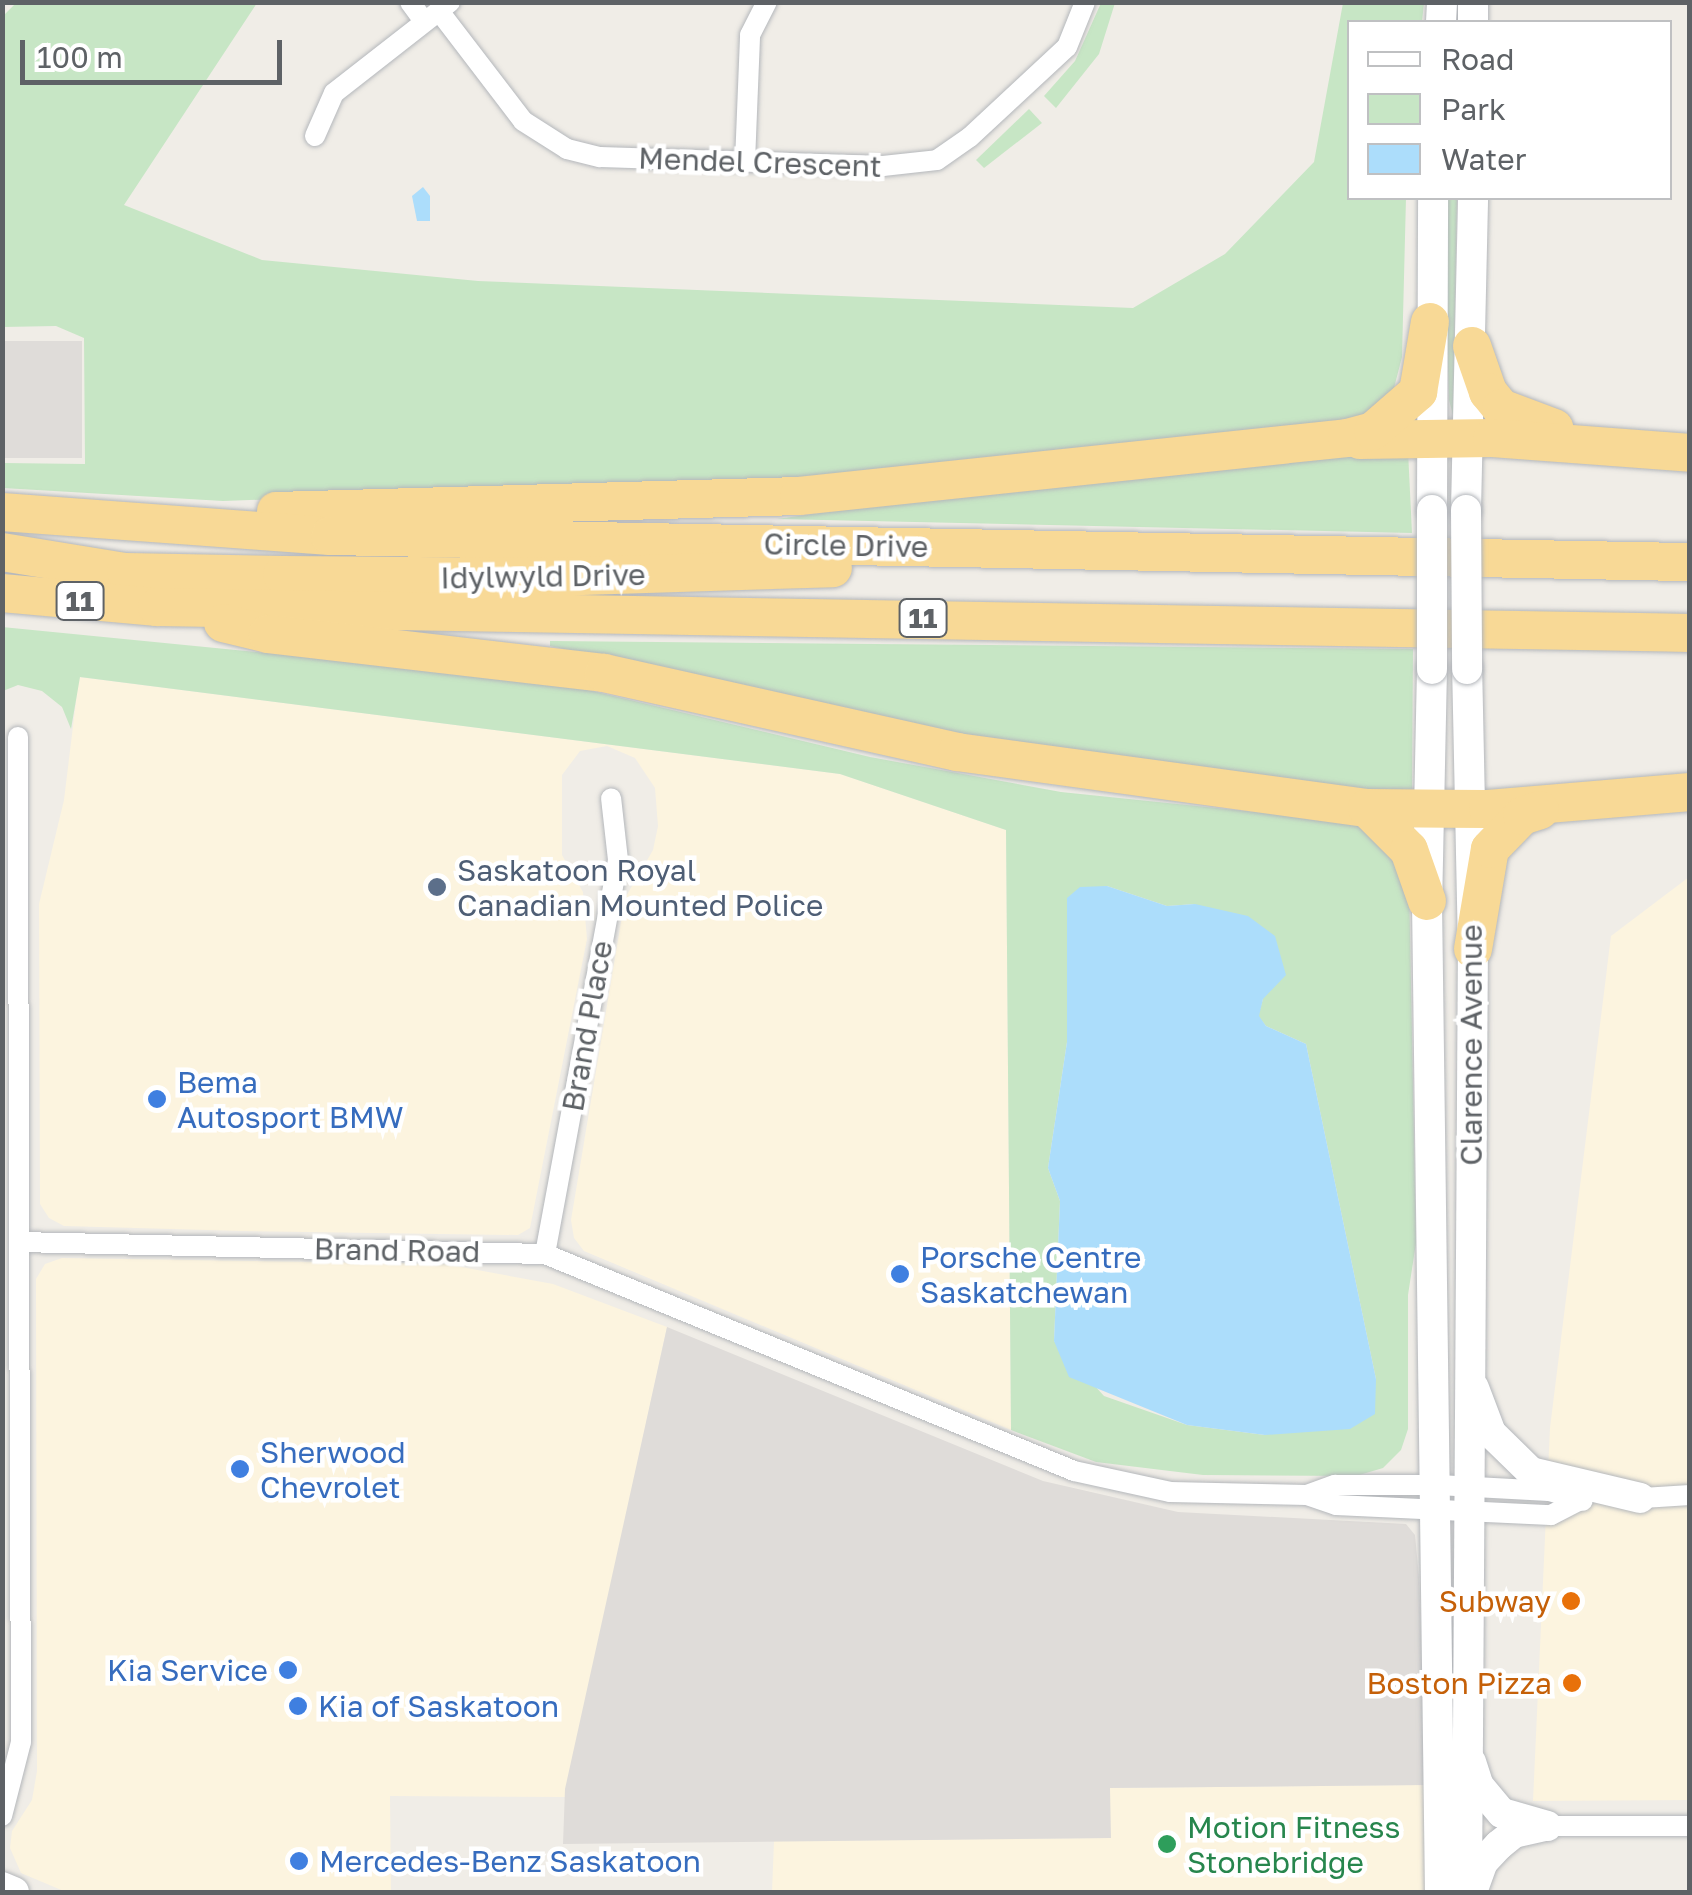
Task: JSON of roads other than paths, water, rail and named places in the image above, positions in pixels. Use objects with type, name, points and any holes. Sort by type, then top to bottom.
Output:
[{"type":"highway","points":[[91,519],[799,496],[1347,438],[1396,414],[1418,392],[1430,322]]},
{"type":"highway","points":[[1472,346],[1488,392],[1501,408],[1619,448]]},
{"type":"highway","points":[[1272,443],[1450,438],[1690,453]]},
{"type":"highway","name":"Circle Drive","points":[[2,512],[330,536],[1690,562]]},
{"type":"highway","name":"Idylwyld Drive","points":[[2,552],[126,572],[381,577],[781,570],[1086,553]]},
{"type":"highway","name":"11","points":[[2,593],[157,607],[1690,633]]},
{"type":"highway","points":[[157,607],[268,634],[604,673],[735,700],[790,719],[1056,768],[1367,808],[1470,810],[1690,792]]},
{"type":"highway","points":[[1474,950],[1490,850],[1522,816],[1558,804]]},
{"type":"highway","points":[[1367,808],[1410,850],[1427,901]]},
{"type":"main road","name":"Clarence Avenue","points":[[1432,200],[1430,322],[1466,510],[1474,950],[1468,1370],[1453,1497],[1440,1892]]},
{"type":"main road","name":"Clarence Avenue","points":[[1469,1892],[1466,1748],[1427,901],[1432,510],[1472,346],[1473,200]]},
{"type":"main road","points":[[1468,1370],[1490,1433],[1506,1455],[1531,1472],[1640,1498]]},
{"type":"main road","points":[[1466,1748],[1490,1802],[1502,1812],[1546,1826]]},
{"type":"main road","points":[[1469,1892],[1483,1862],[1499,1844],[1514,1833],[1546,1826]]},
{"type":"main road","points":[[2,1887],[14,1892]]},
{"type":"street","name":"Mendel Crescent","points":[[410,2],[438,11],[540,136],[600,157],[914,166],[937,160],[1026,90],[1067,47],[1086,2]]},
{"type":"street","points":[[745,162],[750,34],[767,2]]},
{"type":"street","points":[[316,136],[334,93],[438,11]]},
{"type":"street","points":[[2,1816],[20,1742],[18,737]]},
{"type":"street","name":"Brand Place","points":[[545,1254],[618,860],[611,798]]},
{"type":"street","name":"Brand Road","points":[[19,1242],[545,1254],[1074,1472],[1170,1492],[1307,1495],[1335,1485],[1453,1497],[1551,1515],[1578,1501],[1690,1494]]},
{"type":"street","points":[[1546,1826],[1690,1826]]},
{"type":"water","points":[[423,187],[430,196],[430,221],[417,221],[412,196]]},
{"type":"water","points":[[1107,886],[1167,906],[1195,904],[1248,916],[1275,936],[1286,975],[1263,999],[1259,1016],[1266,1026],[1306,1044],[1376,1379],[1375,1414],[1350,1429],[1265,1435],[1187,1425],[1069,1377],[1054,1341],[1060,1201],[1048,1168],[1067,1042],[1067,898],[1080,887]]},
{"type":"place","name":"Saskatoon Royal Canadian Mounted Police","points":[[437,887]]},
{"type":"place","name":"Bema Autosport BMW","points":[[157,1099]]},
{"type":"place","name":"Porsche Centre Saskatchewan","points":[[900,1274]]},
{"type":"place","name":"Sherwood Chevrolet","points":[[240,1469]]},
{"type":"place","name":"Subway","points":[[1571,1601]]},
{"type":"place","name":"Kia Service","points":[[288,1670]]},
{"type":"place","name":"Boston Pizza","points":[[1572,1683]]},
{"type":"place","name":"Kia of Saskatoon","points":[[298,1706]]},
{"type":"place","name":"Motion Fitness Stonebridge","points":[[1167,1844]]},
{"type":"place","name":"Mercedes-Benz Saskatoon","points":[[299,1861]]}]
